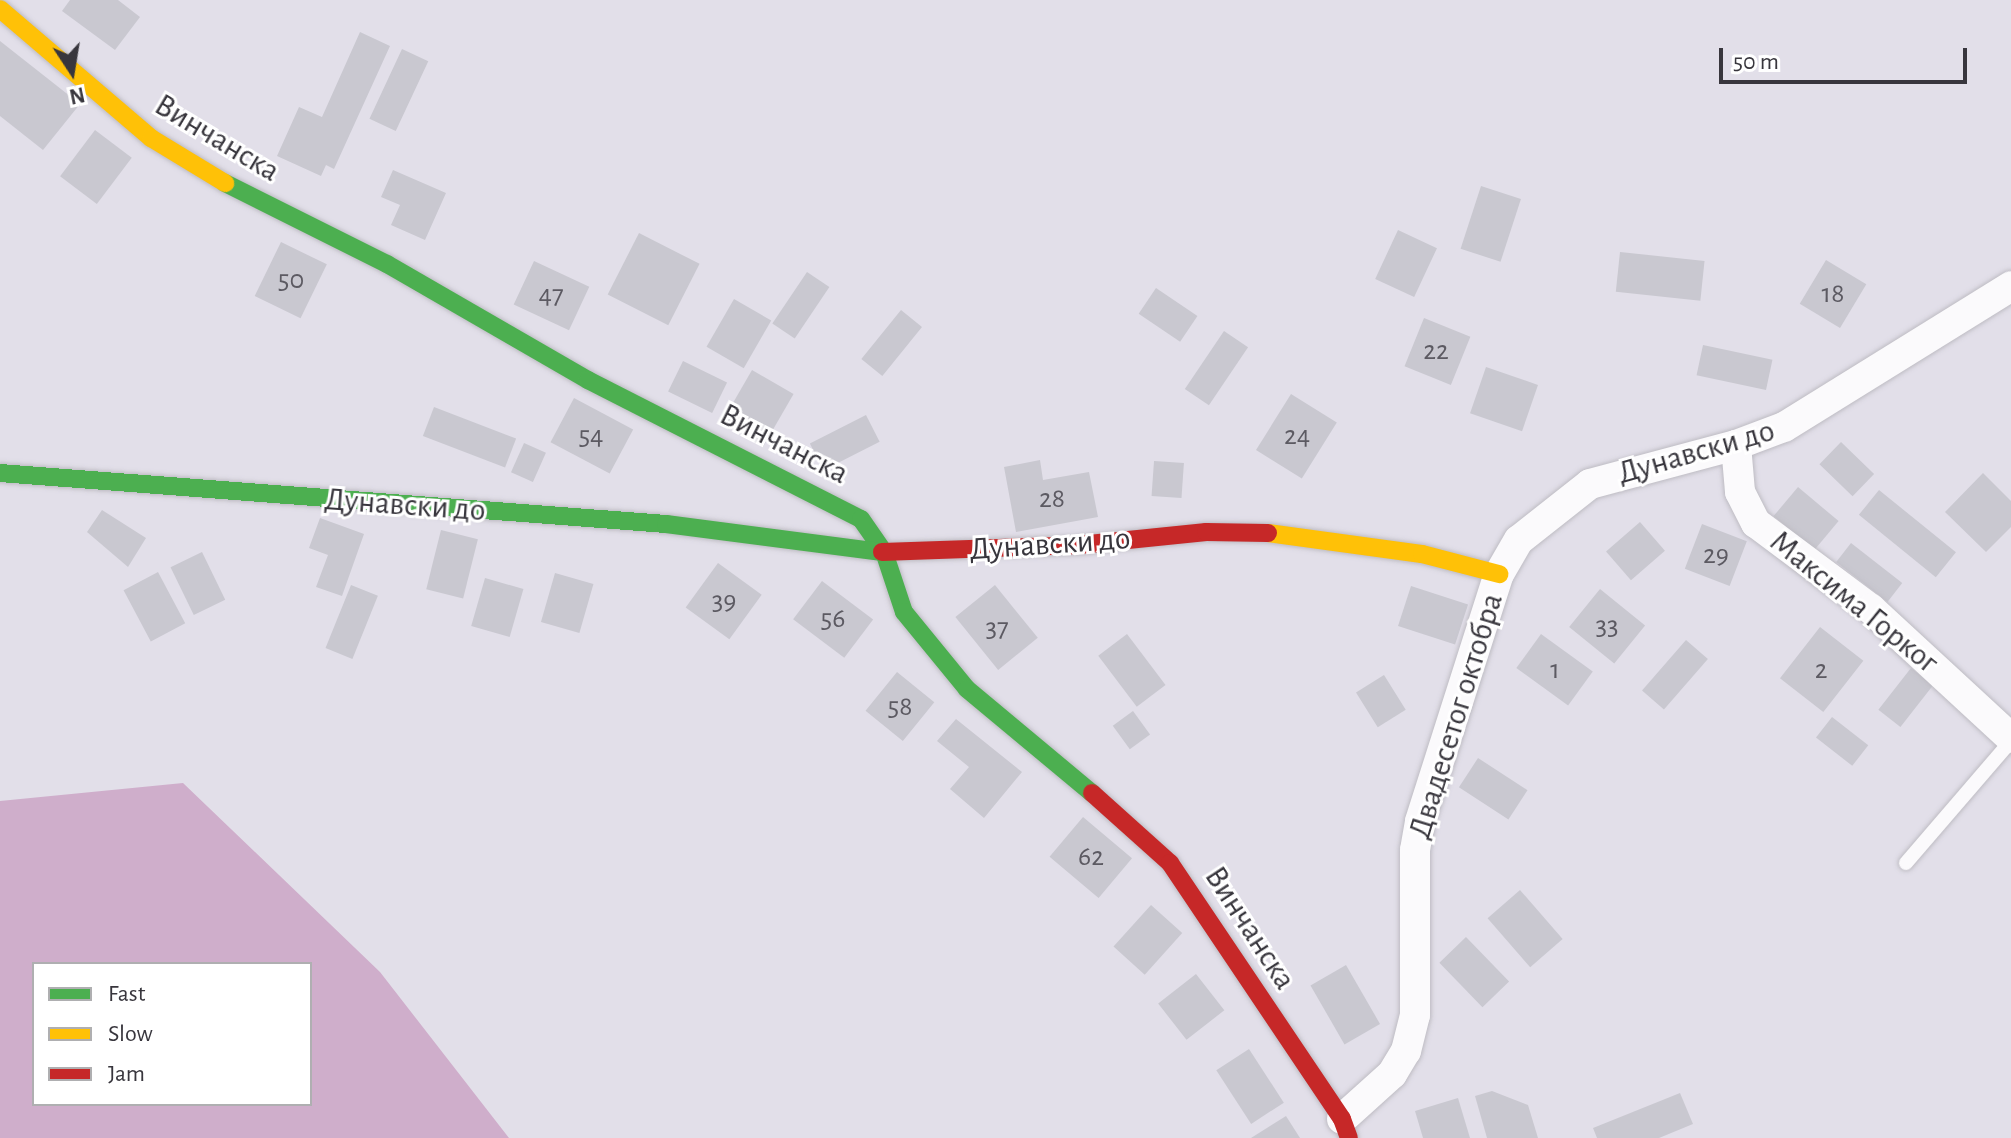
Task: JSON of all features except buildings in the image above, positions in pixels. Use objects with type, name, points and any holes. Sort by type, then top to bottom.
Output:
[{"type":"street","name":"Винчанска","points":[[0,9],[85,86],[151,138],[210,175],[387,264],[588,380],[844,507],[874,532],[904,612],[967,689],[1029,736],[1170,863],[1346,1128]]},
{"type":"street","name":"Дунавски до","points":[[0,473],[666,524],[884,552],[1079,545],[1206,532],[1266,533],[1422,554],[1499,574],[1526,531],[1590,484],[1736,445],[1820,408],[2011,286]]},
{"type":"street","name":"Максима Горког","points":[[1736,445],[1740,492],[1756,523],[1871,609],[2011,740]]},
{"type":"street","name":"Двадесетог октобра","points":[[1346,1128],[1406,1051],[1417,967],[1415,850],[1499,574]]},
{"type":"lane","name":"Максима Горког","points":[[1906,863],[2011,740]]},
{"type":"shaded area","points":[[183,783],[380,972],[509,1138],[0,1138],[0,801]]},
{"type":"traffic: fast","points":[[225,183],[387,264],[588,380],[861,519],[884,552],[904,612],[967,689],[1092,793]]},
{"type":"traffic: fast","points":[[0,473],[666,524],[882,552]]},
{"type":"traffic: slow","points":[[0,9],[151,138],[225,183]]},
{"type":"traffic: slow","points":[[1268,533],[1422,554],[1499,574]]},
{"type":"traffic: jam","points":[[882,552],[1079,545],[1206,532],[1268,533]]},
{"type":"traffic: jam","points":[[1092,793],[1170,863],[1342,1119],[1349,1138]]}]
